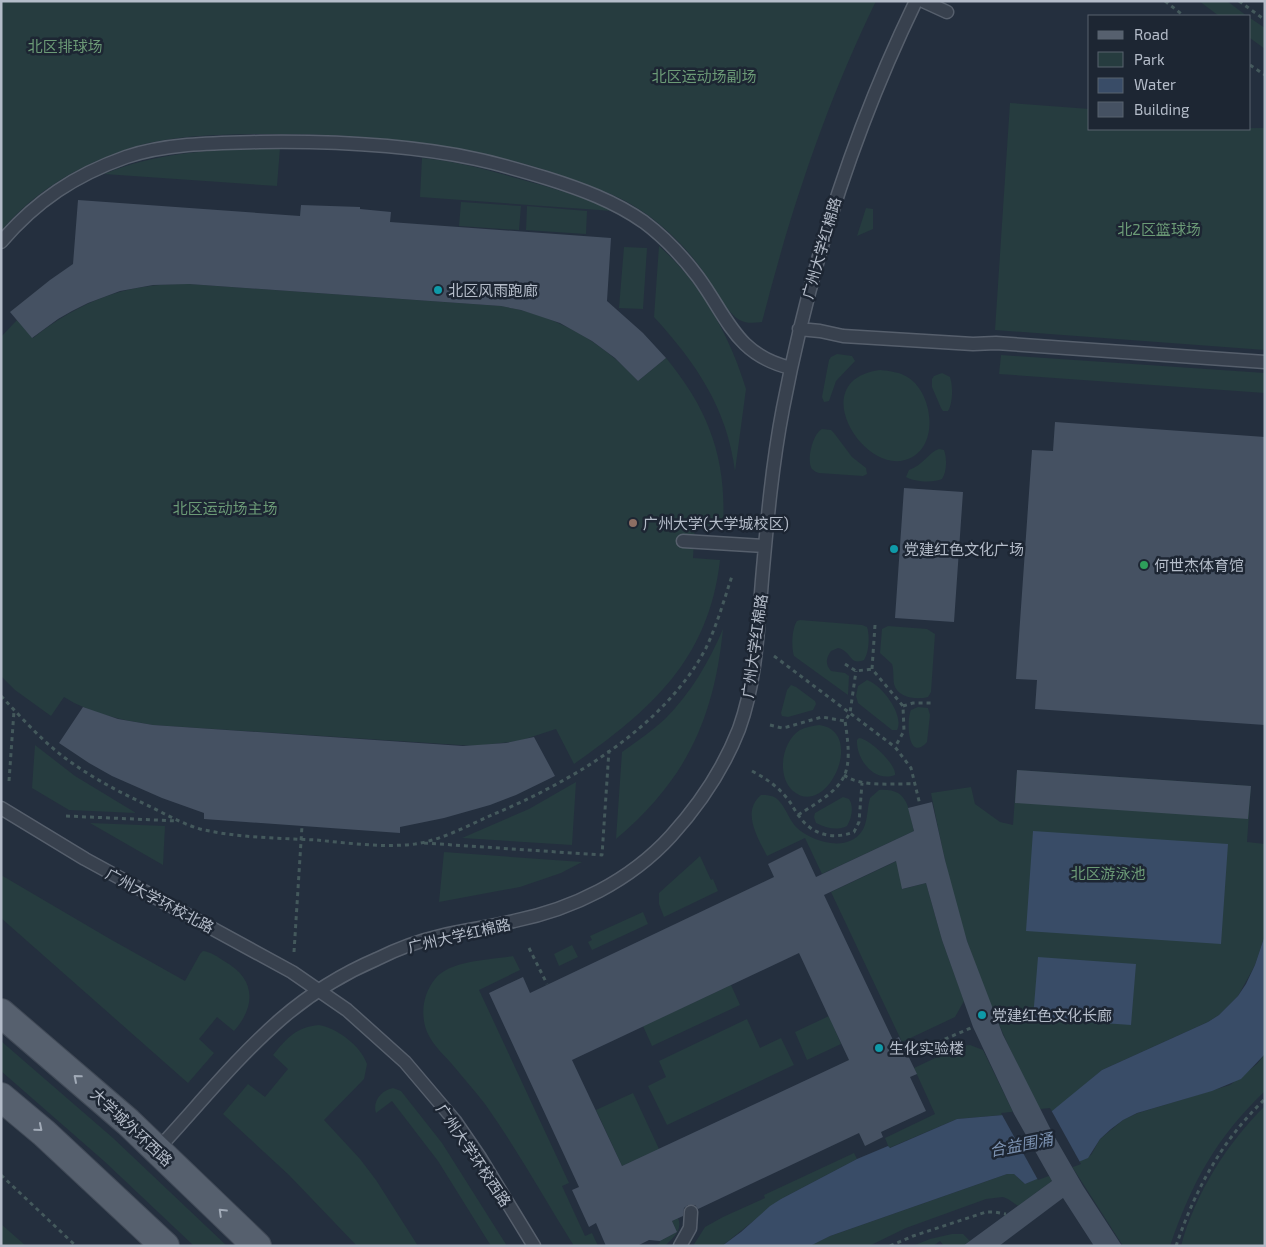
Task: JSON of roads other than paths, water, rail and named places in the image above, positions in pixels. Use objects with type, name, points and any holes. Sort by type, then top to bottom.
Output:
[{"type":"main road","name":"大学城外环西路","points":[[1,1014],[76,1077],[157,1150],[257,1246]]},
{"type":"main road","points":[[1,1097],[44,1133],[165,1246]]},
{"type":"lane","name":"广州大学红棉路","points":[[157,1150],[259,1039],[283,1017],[318,990],[372,960],[410,944],[516,921],[569,906],[618,880],[646,861],[668,840],[695,809],[709,789],[725,760],[739,728],[750,693],[757,644],[776,447],[799,329],[826,226],[852,152],[893,48],[916,1]]},
{"type":"lane","points":[[923,1],[947,12]]},
{"type":"lane","points":[[1,242],[37,206],[83,174],[128,156],[152,150],[196,145],[282,142],[363,144],[427,150],[478,159],[525,172],[589,193],[628,211],[659,235],[684,261],[697,276],[737,337],[746,346],[767,360],[791,368]]},
{"type":"lane","points":[[799,329],[820,330],[843,336],[973,344],[996,343],[1265,362]]},
{"type":"lane","points":[[684,541],[765,546]]},
{"type":"lane","name":"广州大学环校北路","points":[[1,808],[101,868],[292,972],[318,990]]},
{"type":"lane","name":"广州大学环校西路","points":[[318,990],[347,1010],[406,1062],[455,1121],[479,1156],[534,1246]]},
{"type":"lane","points":[[680,1246],[690,1228],[691,1212]]},
{"type":"water","points":[[1033,831],[1228,844],[1221,944],[1026,931]]},
{"type":"water","name":"合益围涌","points":[[1265,935],[1265,1054],[1241,1079],[1212,1091],[1137,1113],[1123,1120],[1100,1139],[1088,1158],[1025,1184],[1014,1174],[1007,1174],[830,1236],[810,1246],[722,1246],[770,1206],[857,1159],[888,1146],[890,1148],[957,1119],[1052,1111],[1102,1070],[1208,1022],[1219,1015],[1238,996],[1246,984],[1255,965]]},
{"type":"water","points":[[1038,957],[1136,964],[1131,1025],[1033,1018]]},
{"type":"place","name":"北区风雨跑廊","points":[[438,290]]},
{"type":"place","name":"广州大学(大学城校区)","points":[[633,523]]},
{"type":"place","name":"党建红色文化广场","points":[[894,549]]},
{"type":"place","name":"何世杰体育馆","points":[[1144,565]]},
{"type":"place","name":"党建红色文化长廊","points":[[982,1015]]},
{"type":"place","name":"生化实验楼","points":[[879,1048]]},
{"type":"park label","name":"北区排球场","points":[[65,46]]},
{"type":"park label","name":"北区运动场副场","points":[[704,76]]},
{"type":"park label","name":"北2区篮球场","points":[[1159,229]]},
{"type":"park label","name":"北区运动场主场","points":[[225,508]]},
{"type":"park label","name":"北区游泳池","points":[[1108,873]]}]
